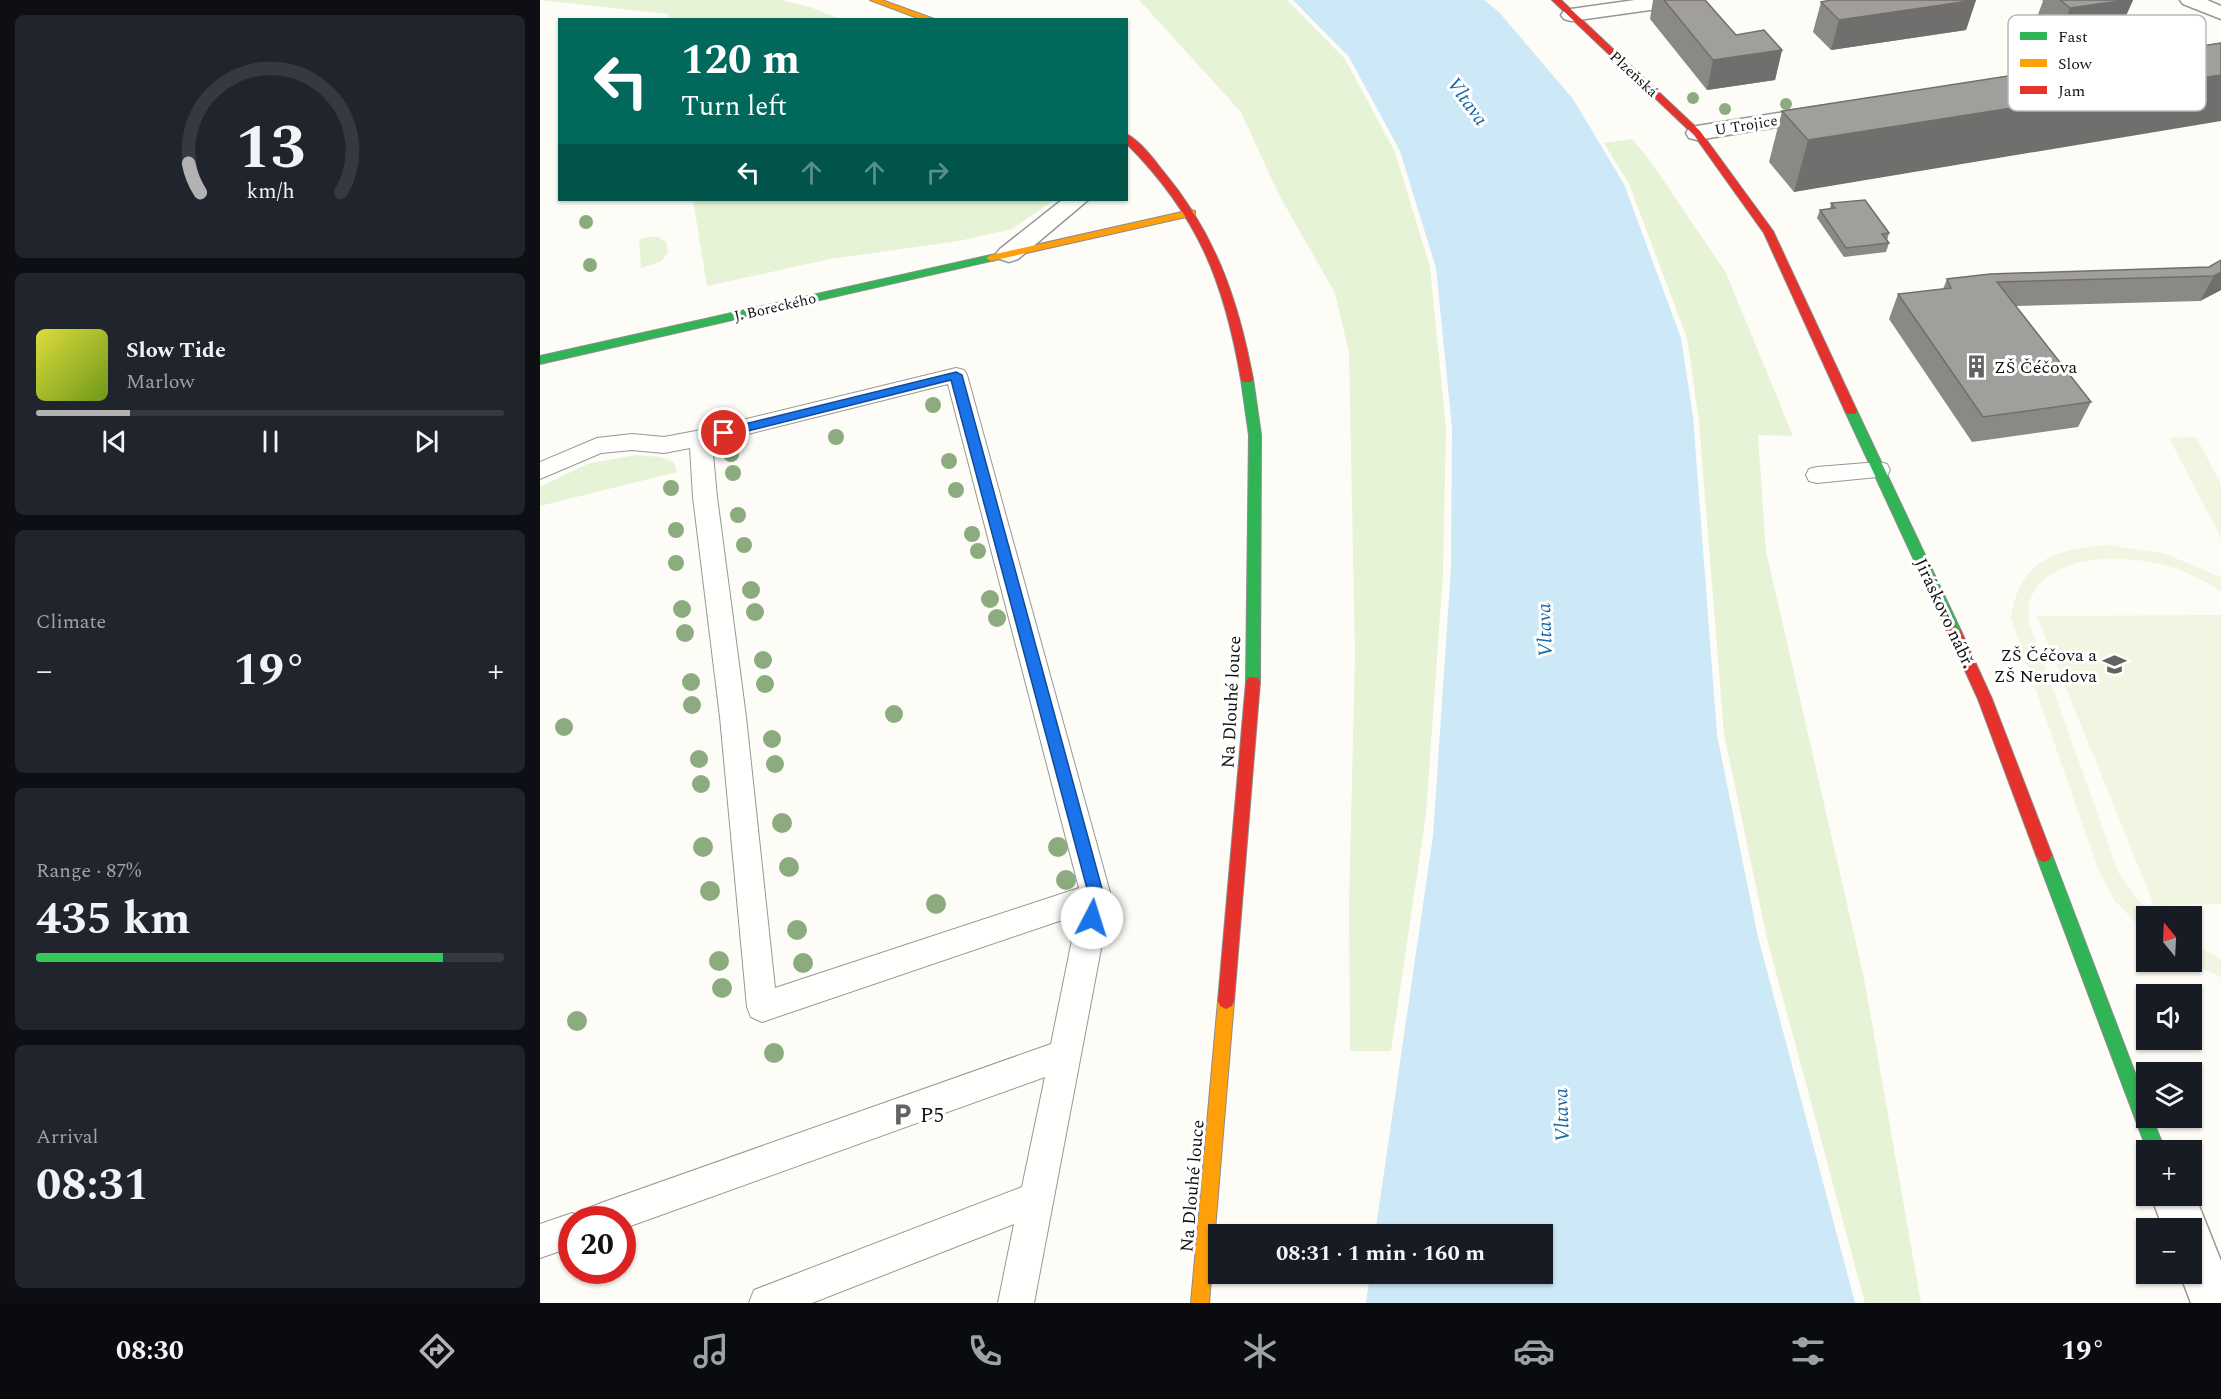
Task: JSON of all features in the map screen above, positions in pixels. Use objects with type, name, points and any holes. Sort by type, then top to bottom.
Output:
[{"type":"street","points":[[874,0],[927,18]]},
{"type":"street","name":"Plzeňská","points":[[1556,0],[1697,133]]},
{"type":"street","points":[[1571,15],[1679,0]]},
{"type":"street","points":[[2190,0],[2221,13]]},
{"type":"street","name":"U Trojice","points":[[1697,133],[1840,110]]},
{"type":"street","name":"Jiráskovo nábř.","points":[[1697,133],[1769,233],[1985,699],[2152,1140]]},
{"type":"street","name":"Na Dlouhé louce","points":[[1128,139],[1154,163],[1191,213],[1221,271],[1240,335],[1256,435],[1253,679],[1200,1303]]},
{"type":"street","name":"J. Boreckého","points":[[1009,254],[1075,201]]},
{"type":"street","name":"J. Boreckého","points":[[540,360],[1191,213]]},
{"type":"street","points":[[2202,1271],[2214,1303]]},
{"type":"lane","points":[[540,471],[597,446],[632,442],[664,445],[701,438],[956,375],[1096,896],[1016,1303]]},
{"type":"lane","points":[[701,438],[705,497],[733,717],[762,1007],[1096,896]]},
{"type":"lane","points":[[1817,475],[1879,470]]},
{"type":"lane","points":[[636,1208],[1065,1054]]},
{"type":"lane","points":[[767,1303],[1037,1198]]},
{"type":"lane","points":[[540,1241],[558,1235]]},
{"type":"green space","points":[[540,0],[781,0],[810,7],[838,18],[669,18],[668,14]]},
{"type":"green space","points":[[1139,0],[1287,0],[1345,59],[1395,152],[1430,267],[1446,428],[1443,574],[1426,814],[1391,1051],[1350,1051],[1349,905],[1355,655],[1349,353],[1335,293],[1278,193],[1241,112]]},
{"type":"green space","points":[[1632,139],[1649,159],[1726,273],[1793,436],[1758,435],[1766,551],[1864,978],[1921,1303],[1865,1303],[1767,939],[1724,734],[1699,422],[1687,338],[1629,184],[1604,143]]},
{"type":"green space","points":[[693,201],[1053,201],[1012,229],[959,241],[830,259],[707,286]]},
{"type":"green space","points":[[658,237],[666,242],[668,252],[662,261],[641,268],[639,240]]},
{"type":"green space","points":[[2196,437],[2221,484],[2221,538],[2169,438]]},
{"type":"green space","points":[[635,455],[660,457],[674,463],[677,472],[540,506],[540,487],[587,464]]},
{"type":"green space","points":[[2106,545],[2163,553],[2221,577],[2221,591],[2188,573],[2150,562],[2131,559],[2089,560],[2069,565],[2052,574],[2038,586],[2029,603],[2029,622],[2119,874],[2144,906],[2136,906],[2136,923],[2114,900],[2098,869],[2011,618],[2015,599],[2022,583],[2031,571],[2055,555]]},
{"type":"green space","points":[[2221,615],[2221,904],[2154,905],[2037,616]]},
{"type":"green space","points":[[2202,949],[2221,959],[2221,977],[2202,968]]},
{"type":"water","name":"Vltava","points":[[1293,0],[1484,0],[1499,12],[1573,99],[1624,184],[1681,338],[1693,416],[1717,735],[1758,937],[1855,1303],[1366,1303],[1369,1284],[1553,1284],[1553,1224],[1376,1224],[1433,836],[1451,568],[1452,428],[1436,268],[1400,151],[1349,57]]},
{"type":"building","points":[[1664,0],[1705,0],[1736,35],[1764,30],[1782,50],[1713,60]]},
{"type":"building","points":[[1831,0],[1976,0],[1839,20],[1821,2]]},
{"type":"building","points":[[2060,0],[2127,0],[2070,8]]},
{"type":"building","points":[[2221,43],[2221,75],[2206,77],[2206,45]]},
{"type":"building","points":[[2008,76],[2008,109],[1808,140],[1782,111]]},
{"type":"building","points":[[1865,200],[1889,233],[1882,234],[1889,243],[1846,248],[1820,210],[1835,208],[1831,203]]},
{"type":"building","points":[[2221,260],[2221,272],[2214,276],[1997,282],[2091,402],[1983,417],[1898,294],[1951,288],[1947,279],[1990,274],[2209,267]]},
{"type":"traffic: fast","points":[[540,360],[991,258]]},
{"type":"traffic: fast","points":[[1247,379],[1255,435],[1253,682]]},
{"type":"traffic: fast","points":[[1851,411],[1954,631]]},
{"type":"traffic: fast","points":[[2044,855],[2152,1140]]},
{"type":"traffic: slow","points":[[874,0],[927,18]]},
{"type":"traffic: slow","points":[[991,258],[1191,213]]},
{"type":"traffic: slow","points":[[1200,1303],[1226,1001]]},
{"type":"traffic: jam","points":[[1556,0],[1697,133],[1769,233],[1851,411]]},
{"type":"traffic: jam","points":[[1128,139],[1174,190],[1209,247],[1232,309],[1247,379]]},
{"type":"traffic: jam","points":[[1954,631],[1985,699],[2044,855]]},
{"type":"traffic: jam","points":[[1226,1001],[1253,682]]},
{"type":"place","name":"ZŠ Čéčova","points":[[1976,367]]},
{"type":"place","name":"ZŠ Čéčova a ZŠ Nerudova","points":[[2115,665]]},
{"type":"place","name":"P5","points":[[902,1115]]},
{"type":"route","points":[[724,433],[956,375],[1096,896],[1092,918]]}]
